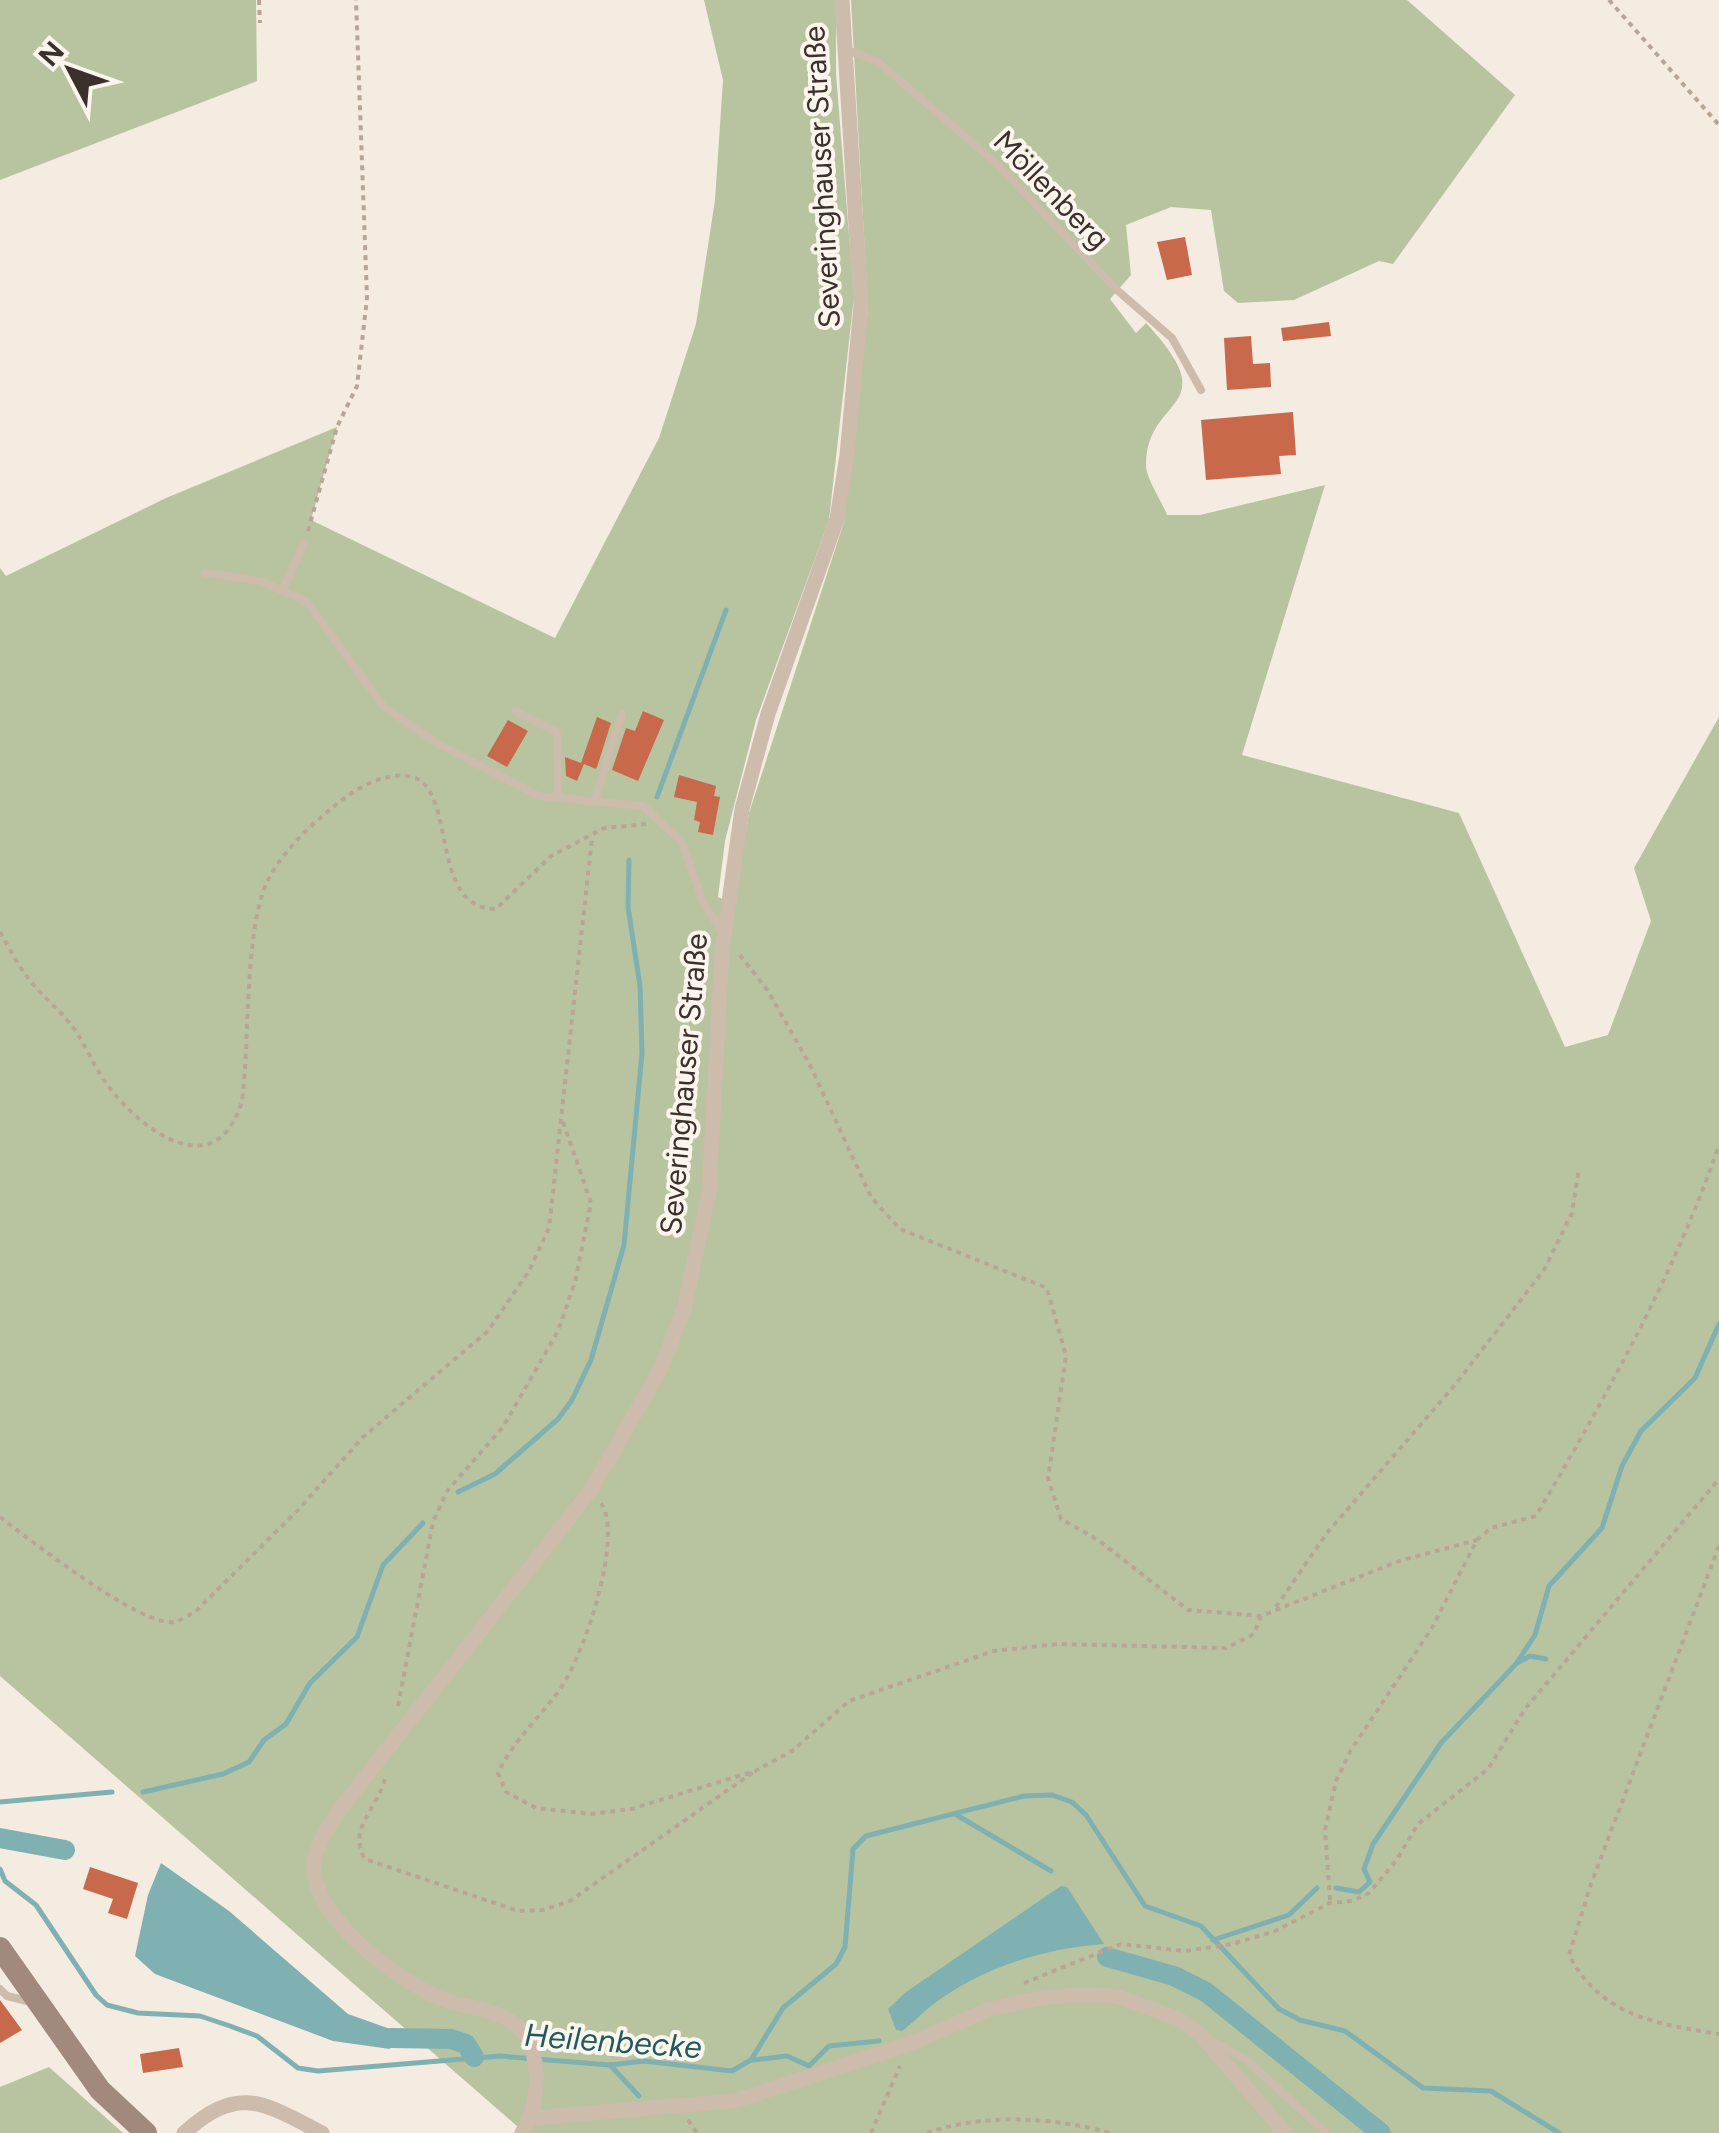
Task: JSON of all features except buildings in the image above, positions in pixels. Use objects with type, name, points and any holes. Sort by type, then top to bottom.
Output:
[{"type":"main road","points":[[0,1948],[100,2090],[146,2133]]},
{"type":"street","name":"Severinghauser Straße","points":[[522,2133],[532,2118],[537,2081],[529,2043],[510,2021],[444,2000],[407,1981],[340,1923],[318,1892],[314,1869],[324,1834],[396,1736],[591,1490],[661,1368],[697,1260],[709,1192],[724,934],[742,809],[768,714],[837,518],[847,455],[860,276],[842,0]]},
{"type":"street","points":[[532,2118],[734,2102],[910,2044],[987,2010],[1045,1997],[1081,1995],[1116,1996],[1155,2007],[1201,2035],[1285,2133]]},
{"type":"street","points":[[184,2133],[210,2110],[244,2100],[268,2106],[322,2133]]},
{"type":"lane","name":"Möllenberg","points":[[843,48],[877,62],[997,164],[1116,290],[1172,338],[1201,390]]},
{"type":"lane","points":[[284,588],[304,544]]},
{"type":"lane","points":[[205,573],[284,588],[318,614],[384,707],[415,730],[495,774],[539,796],[637,804],[661,820],[682,842],[703,902],[724,934]]},
{"type":"lane","points":[[515,710],[557,732],[558,798]]},
{"type":"lane","points":[[595,800],[622,714]]},
{"type":"lane","points":[[0,1989],[7,1996],[36,2003]]},
{"type":"lane","points":[[1201,2035],[1246,2060],[1326,2133]]},
{"type":"path","points":[[259,0],[260,24]]},
{"type":"path","points":[[304,544],[337,427],[357,386],[367,298],[356,0]]},
{"type":"path","points":[[1609,0],[1719,125]]},
{"type":"path","points":[[0,932],[32,984],[72,1026],[123,1103],[156,1132],[185,1147],[209,1145],[234,1128],[242,1101],[256,920],[267,883],[287,851],[315,821],[375,782],[395,775],[414,776],[429,790],[464,898],[480,909],[496,909],[551,856],[592,838],[604,828],[661,820]]},
{"type":"path","points":[[0,1518],[102,1590],[153,1618],[174,1622],[195,1612],[298,1510],[363,1438],[488,1330],[507,1307],[549,1228],[592,838]]},
{"type":"path","points":[[724,934],[768,990],[844,1132],[871,1197],[900,1229],[1047,1288],[1066,1356],[1048,1478],[1061,1519],[1098,1540],[1188,1610],[1261,1616],[1399,1561],[1477,1540]]},
{"type":"path","points":[[396,1736],[410,1635],[433,1522],[447,1490],[503,1428],[558,1331],[575,1282],[591,1203],[562,1119]]},
{"type":"path","points":[[1330,1902],[1325,1830],[1336,1782],[1351,1750],[1432,1628],[1477,1540],[1491,1528],[1536,1516],[1645,1319],[1693,1220],[1719,1145]]},
{"type":"path","points":[[1275,1610],[1326,1533],[1454,1386],[1534,1283],[1572,1214],[1578,1168]]},
{"type":"path","points":[[1017,1986],[1121,1944],[1201,1950],[1232,1944],[1274,1931],[1330,1902],[1352,1901],[1369,1893],[1396,1861],[1418,1824],[1488,1770],[1525,1709],[1719,1479]]},
{"type":"path","points":[[591,1490],[606,1511],[607,1556],[602,1575],[579,1656],[562,1687],[508,1752],[498,1773],[506,1792],[536,1808],[591,1814],[631,1809],[755,1771]]},
{"type":"path","points":[[1719,1546],[1591,1884],[1569,1955],[1583,1982],[1619,2010],[1669,2026],[1719,2034]]},
{"type":"path","points":[[387,1771],[358,1832],[358,1847],[365,1860],[518,1910],[542,1910],[570,1901],[755,1771],[792,1751],[849,1702],[994,1651],[1058,1644],[1226,1648],[1254,1634],[1261,1616]]},
{"type":"path","points":[[870,2133],[910,2044]]},
{"type":"path","points":[[928,2133],[951,2125],[1025,2119],[1110,2133]]},
{"type":"green space","points":[[0,0],[256,0],[257,81],[0,180]]},
{"type":"green space","points":[[704,0],[836,0],[836,74],[854,297],[829,520],[756,720],[725,841],[718,897],[734,905],[749,813],[844,522],[868,309],[851,0],[1407,0],[1515,95],[1393,264],[1379,261],[1294,300],[1238,303],[1224,291],[1211,210],[1171,207],[1126,225],[1131,275],[1110,299],[1136,333],[1146,323],[1170,351],[1181,372],[1182,388],[1149,442],[1146,465],[1167,515],[1200,515],[1325,485],[1242,755],[1459,813],[1565,1047],[1608,1035],[1651,921],[1634,868],[1719,717],[1719,2133],[525,2133],[0,1676],[0,568],[6,576],[166,498],[337,427],[311,520],[555,638],[659,438],[696,324],[715,200],[723,80]]},
{"type":"green space","points":[[49,2067],[123,2133],[0,2133],[0,2087]]},
{"type":"water","points":[[161,1863],[229,1911],[348,2014],[393,2030],[390,2049],[333,2041],[155,1974],[135,1956],[148,1895]]},
{"type":"water","points":[[1061,1886],[1067,1887],[1104,1944],[1036,1955],[992,1971],[950,1993],[902,2031],[896,2030],[888,2009],[906,1992]]},
{"type":"waterway","points":[[657,797],[726,610]]},
{"type":"waterway","points":[[458,1492],[495,1474],[558,1419],[572,1400],[591,1360],[624,1245],[642,1053],[640,986],[628,907],[629,860]]},
{"type":"waterway","points":[[1336,1888],[1359,1892],[1370,1882],[1364,1869],[1373,1844],[1441,1743],[1516,1664],[1535,1635],[1549,1586],[1602,1528],[1622,1466],[1641,1431],[1695,1378],[1719,1324]]},
{"type":"waterway","points":[[143,1792],[223,1774],[249,1762],[264,1740],[286,1724],[310,1683],[357,1637],[383,1565],[423,1523]]},
{"type":"waterway","points":[[1517,1663],[1530,1656],[1546,1659]]},
{"type":"waterway","points":[[0,1802],[112,1792]]},
{"type":"waterway","name":"Heilenbecke","points":[[0,1869],[5,1881],[36,1905],[96,1995],[107,2005],[138,2013],[200,2016],[257,2036],[298,2068],[318,2071],[500,2056],[610,2065],[644,2061],[732,2071],[751,2060],[783,2008],[836,1964],[845,1947],[853,1849],[866,1836],[1024,1796],[1052,1795],[1072,1802],[1086,1815],[1145,1906],[1201,1926],[1279,2009],[1300,2020],[1345,2031],[1423,2088],[1491,2091],[1559,2133]]},
{"type":"waterway","points":[[955,1814],[1051,1871]]},
{"type":"waterway","points":[[0,1838],[65,1850]]},
{"type":"waterway","points":[[1213,1940],[1289,1915],[1317,1888]]},
{"type":"waterway","points":[[1107,1957],[1174,1976],[1206,1992],[1381,2133]]},
{"type":"waterway","points":[[391,2038],[451,2039],[466,2044],[474,2057]]},
{"type":"waterway","points":[[753,2060],[787,2056],[809,2066],[829,2046],[879,2041]]},
{"type":"waterway","points":[[610,2065],[639,2096]]}]
